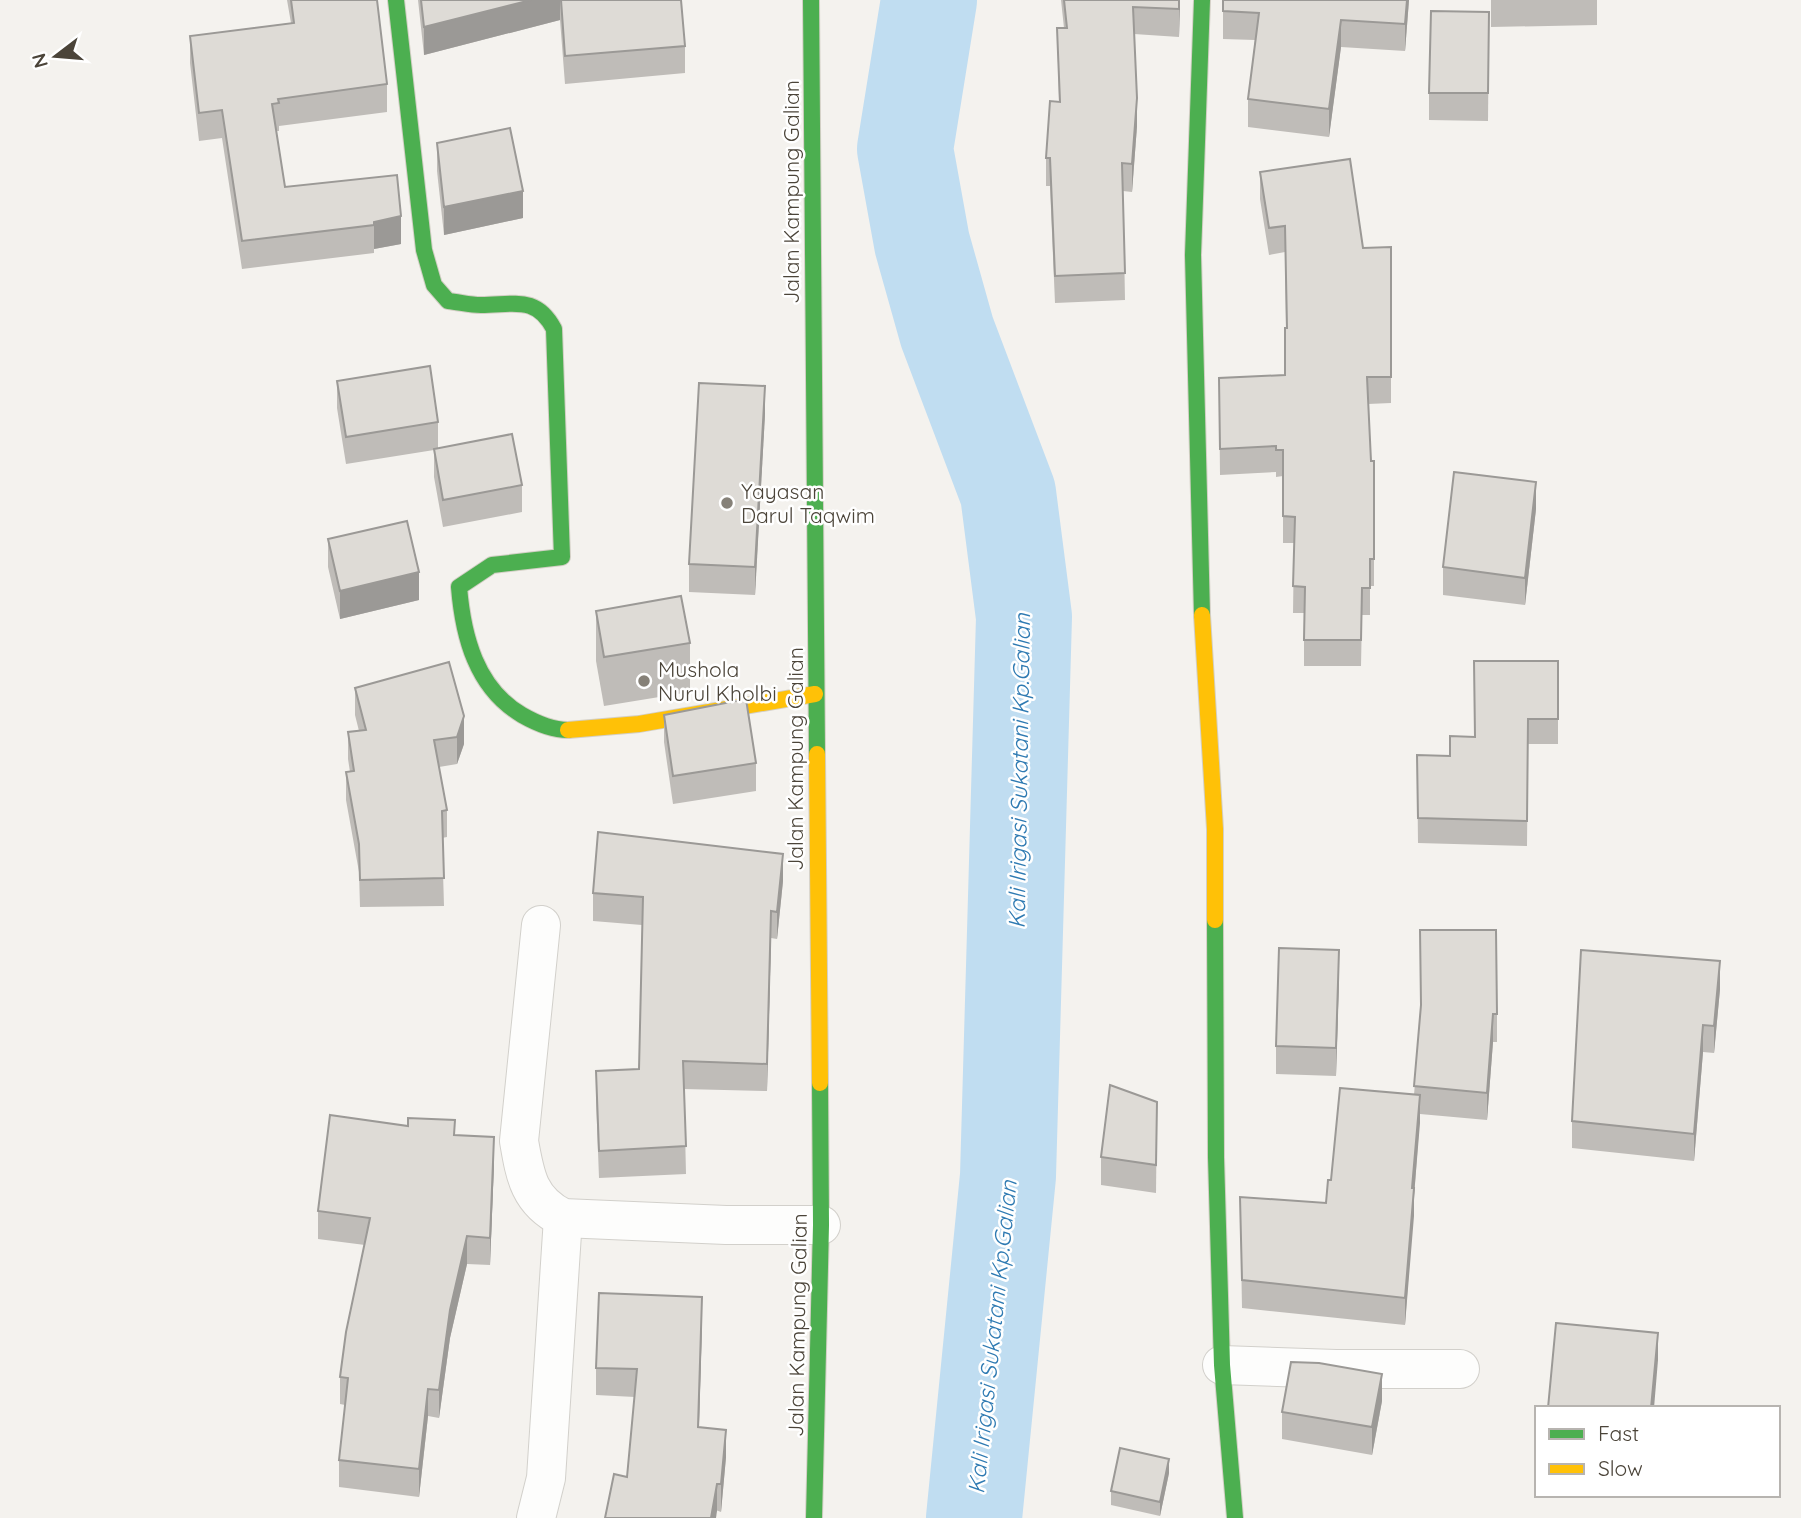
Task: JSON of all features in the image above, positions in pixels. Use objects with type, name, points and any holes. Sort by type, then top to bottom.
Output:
[{"type":"street","points":[[396,0],[424,250],[434,285],[448,301],[481,305],[528,303],[550,320],[554,329],[562,557],[492,565],[459,587],[460,612],[471,654],[489,689],[520,716],[558,730],[642,725],[696,713],[815,694]]},
{"type":"street","name":"Jalan Kampung Galian","points":[[811,0],[821,1225],[814,1518]]},
{"type":"street","points":[[1202,0],[1194,255],[1202,621],[1215,829],[1216,1157],[1222,1365],[1235,1518]]},
{"type":"street","points":[[541,925],[519,1141],[524,1170],[544,1209],[563,1218],[726,1225],[821,1225]]},
{"type":"street","points":[[536,1518],[546,1478],[563,1218]]},
{"type":"street","points":[[1222,1365],[1460,1369]]},
{"type":"building","points":[[291,0],[377,0],[387,84],[278,99],[279,103],[272,104],[285,187],[397,175],[401,216],[374,222],[374,225],[242,241],[222,110],[199,113],[190,36],[294,23]]},
{"type":"building","points":[[421,0],[531,0],[424,27]]},
{"type":"building","points":[[561,0],[681,0],[685,46],[565,56]]},
{"type":"building","points":[[1064,0],[1179,0],[1179,9],[1133,7],[1137,98],[1132,164],[1122,163],[1125,273],[1055,276],[1050,158],[1046,158],[1050,101],[1060,102],[1057,28],[1067,28]]},
{"type":"building","points":[[1223,0],[1407,0],[1405,24],[1341,20],[1329,109],[1248,99],[1259,13],[1223,11]]},
{"type":"building","points":[[1431,11],[1489,12],[1488,93],[1429,93]]},
{"type":"building","points":[[510,128],[523,191],[444,207],[437,143]]},
{"type":"building","points":[[1350,159],[1363,248],[1391,247],[1391,377],[1367,377],[1371,461],[1374,461],[1374,559],[1370,559],[1370,588],[1362,588],[1361,640],[1304,640],[1305,587],[1293,586],[1295,517],[1283,516],[1283,450],[1276,450],[1276,446],[1220,449],[1219,378],[1285,375],[1285,226],[1269,228],[1260,172]]},
{"type":"building","points":[[430,366],[438,422],[346,437],[337,381]]},
{"type":"building","name":"Yayasan Darul Taqwim","points":[[699,383],[765,386],[755,567],[689,564]]},
{"type":"building","points":[[512,434],[522,485],[443,500],[434,449]]},
{"type":"building","points":[[1454,472],[1536,482],[1525,578],[1443,567]]},
{"type":"building","points":[[407,521],[419,572],[340,591],[328,539]]},
{"type":"building","points":[[681,596],[690,643],[604,657],[596,611]]},
{"type":"building","points":[[1474,661],[1558,661],[1558,719],[1528,719],[1527,821],[1418,818],[1417,755],[1450,756],[1450,736],[1475,737]]},
{"type":"building","points":[[449,662],[464,716],[457,737],[434,740],[447,810],[442,811],[444,878],[360,880],[359,844],[346,772],[354,771],[348,732],[366,730],[355,688]]},
{"type":"building","points":[[746,699],[756,763],[673,776],[664,715]]},
{"type":"building","points":[[598,832],[783,854],[777,912],[771,911],[767,1064],[683,1061],[686,1146],[599,1151],[596,1071],[639,1069],[643,897],[593,893]]},
{"type":"building","points":[[1420,930],[1496,930],[1497,1014],[1493,1014],[1487,1093],[1414,1086],[1421,1005]]},
{"type":"building","points":[[1279,948],[1339,950],[1336,1048],[1276,1046]]},
{"type":"building","points":[[1581,950],[1720,961],[1714,1026],[1703,1025],[1694,1134],[1572,1121]]},
{"type":"building","points":[[1110,1085],[1157,1102],[1156,1165],[1101,1157]]},
{"type":"building","points":[[1340,1088],[1420,1095],[1405,1298],[1242,1280],[1240,1197],[1326,1203],[1328,1180],[1331,1180]]},
{"type":"building","points":[[330,1115],[408,1126],[408,1118],[455,1120],[454,1135],[494,1137],[490,1238],[467,1236],[450,1310],[439,1390],[428,1389],[419,1469],[339,1460],[348,1378],[340,1377],[346,1332],[370,1218],[318,1211]]},
{"type":"building","points":[[599,1293],[702,1297],[698,1427],[726,1430],[721,1484],[717,1484],[711,1518],[605,1518],[614,1474],[627,1477],[637,1369],[596,1368]]},
{"type":"building","points":[[1556,1323],[1658,1333],[1651,1406],[1548,1406]]},
{"type":"building","points":[[1291,1362],[1319,1363],[1382,1374],[1372,1427],[1282,1412]]},
{"type":"building","points":[[1120,1448],[1169,1459],[1160,1502],[1111,1491]]},
{"type":"waterway","name":"Kali Irigasi Sukatani Kp.Galian","points":[[929,0],[905,149],[922,243],[947,332],[1008,493],[1024,617],[1008,1176],[974,1518]]},
{"type":"traffic: fast","points":[[396,0],[424,250],[434,285],[448,301],[477,305],[532,306],[547,318],[554,329],[562,557],[492,565],[459,587],[469,642],[483,676],[493,690],[506,704],[527,718],[550,727],[568,730]]},
{"type":"traffic: fast","points":[[811,0],[817,754]]},
{"type":"traffic: fast","points":[[1202,0],[1193,255],[1202,615]]},
{"type":"traffic: fast","points":[[1215,920],[1216,1157],[1222,1365],[1235,1518]]},
{"type":"traffic: fast","points":[[814,1518],[821,1225],[820,1083]]},
{"type":"traffic: slow","points":[[1202,615],[1215,829],[1215,920]]},
{"type":"traffic: slow","points":[[568,730],[639,724],[815,694]]},
{"type":"traffic: slow","points":[[817,754],[820,1083]]},
{"type":"place","name":"Yayasan Darul Taqwim","points":[[727,503]]},
{"type":"place","name":"Mushola Nurul Kholbi","points":[[644,681]]}]
